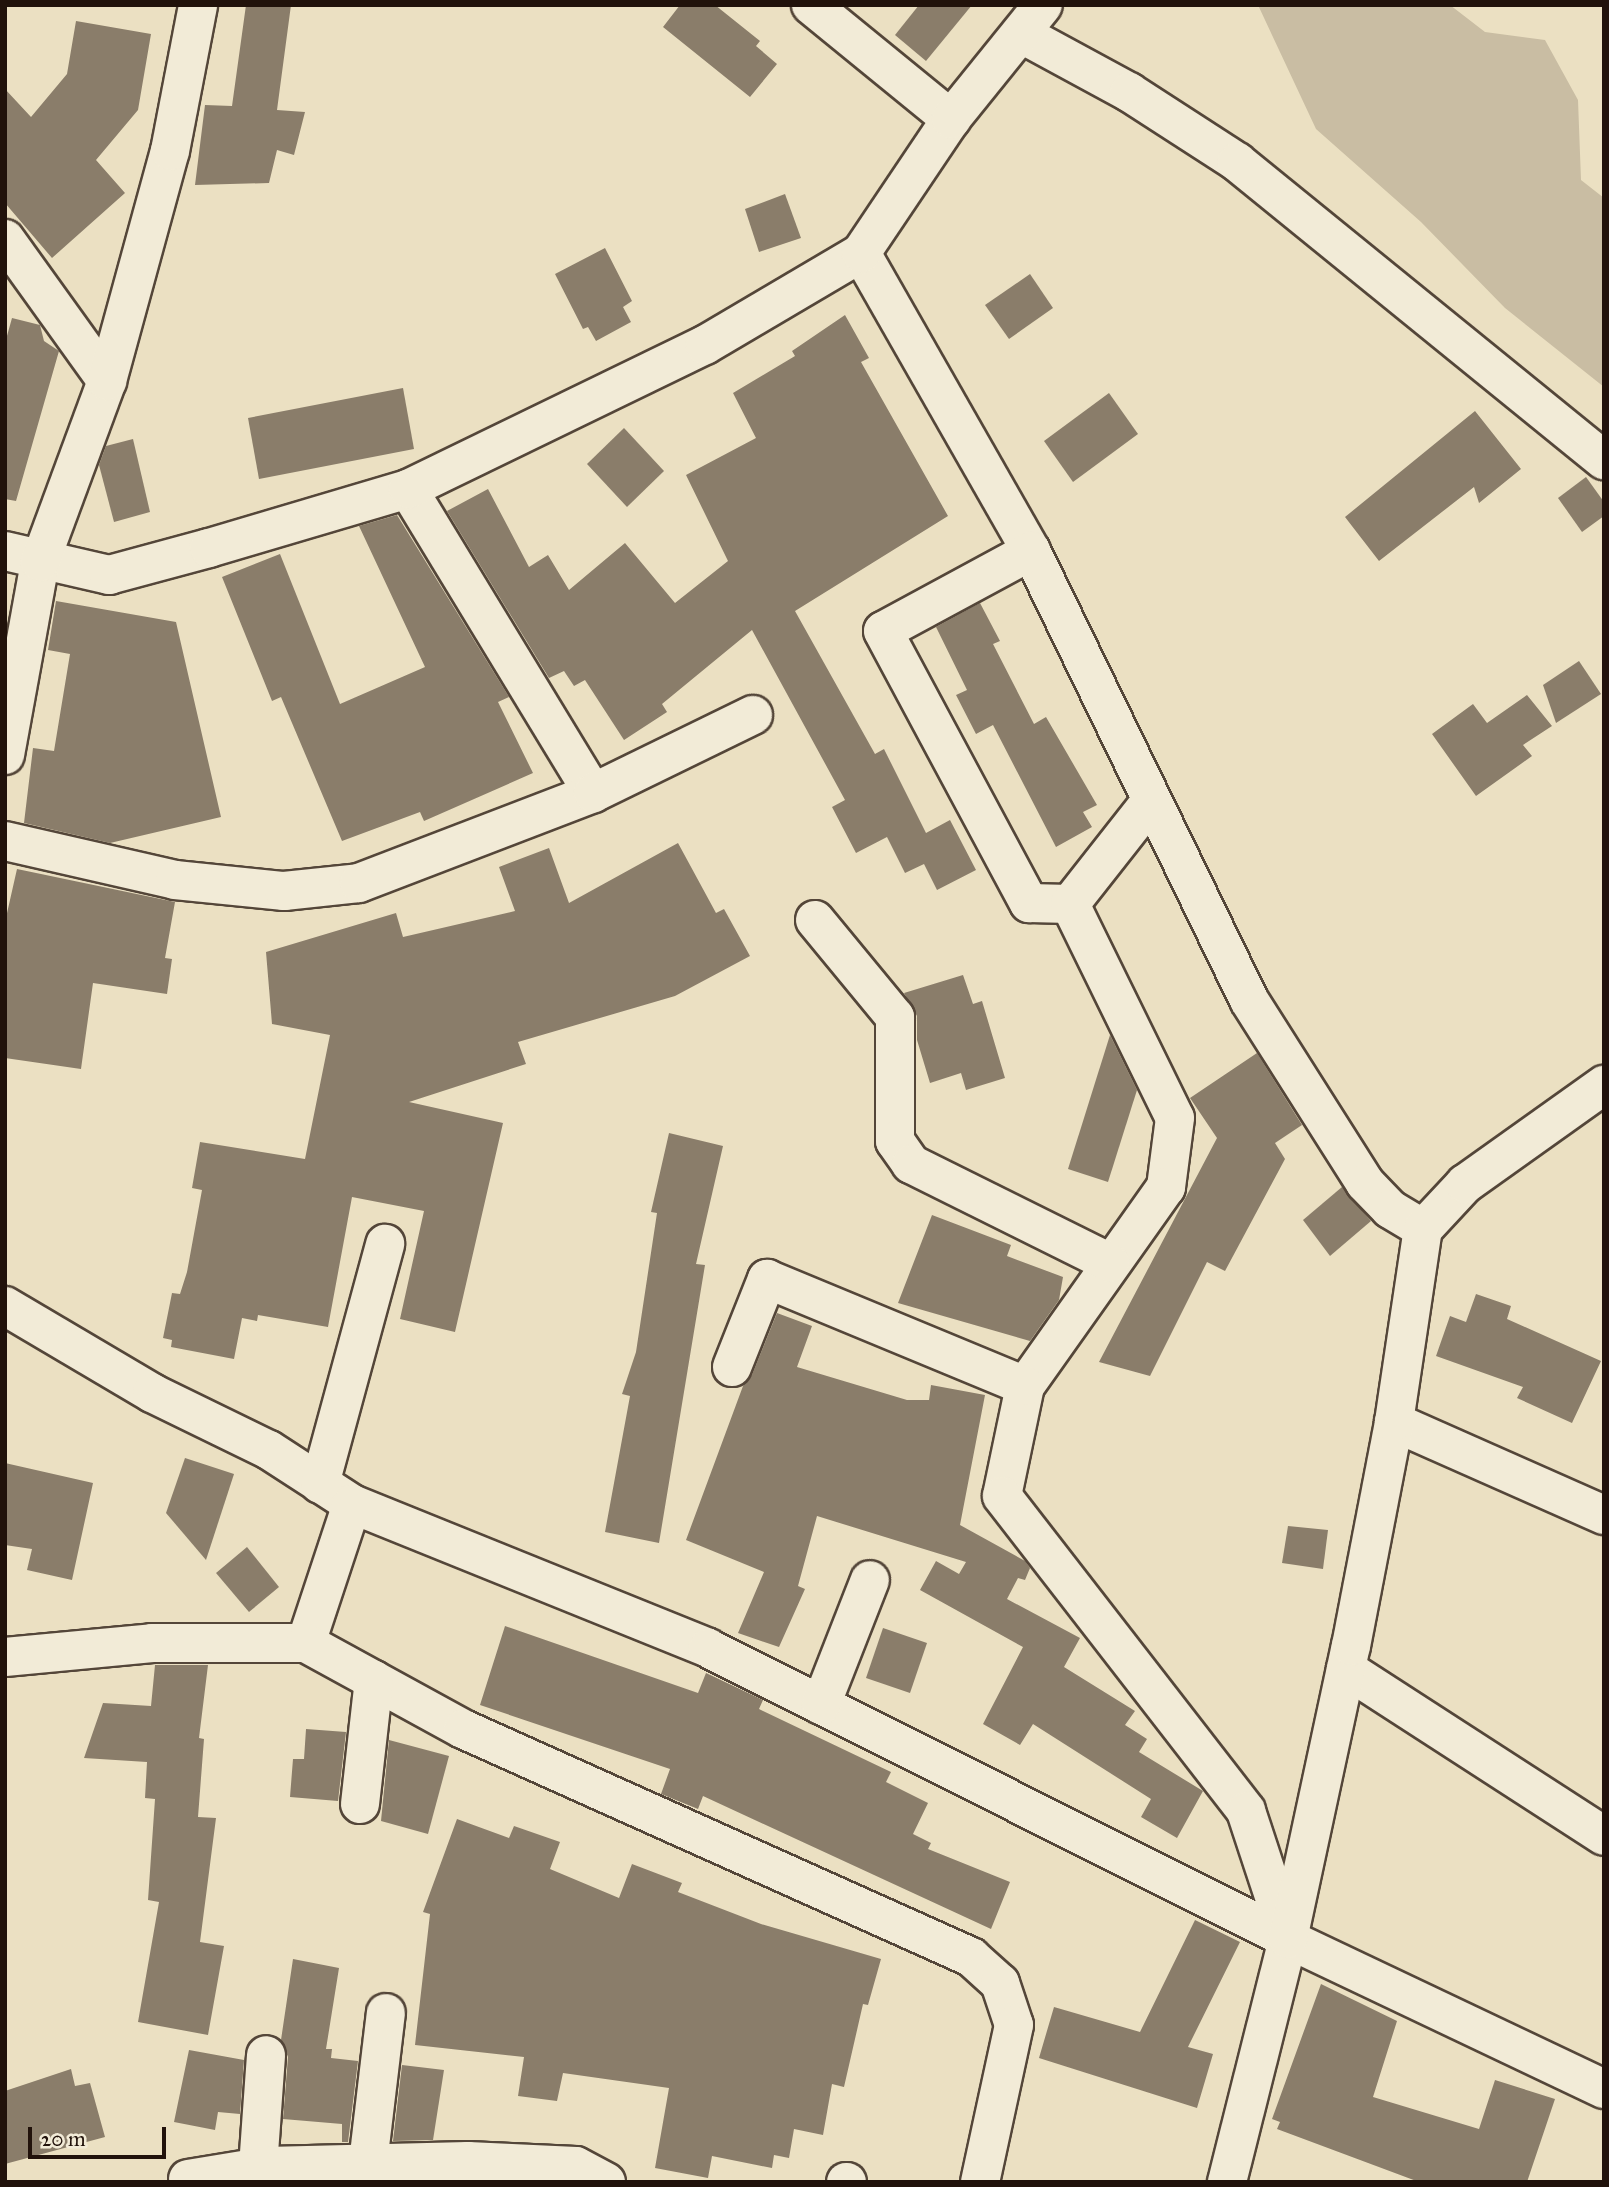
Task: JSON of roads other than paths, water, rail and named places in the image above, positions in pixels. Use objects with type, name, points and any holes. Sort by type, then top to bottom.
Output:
[{"type":"street","points":[[5,755],[23,556],[107,381],[170,150],[198,5]]},
{"type":"street","points":[[811,5],[951,119]]},
{"type":"street","points":[[23,556],[110,575],[408,489],[705,345],[861,253],[951,119],[1033,20],[1129,93],[1237,162],[1604,460]]},
{"type":"street","points":[[5,239],[107,381]]},
{"type":"street","points":[[861,253],[1031,551],[1249,1000],[1308,1101],[1365,1184],[1390,1209],[1423,1229]]},
{"type":"street","points":[[408,489],[593,793]]},
{"type":"street","points":[[1031,551],[883,631],[1030,903],[1070,904]]},
{"type":"street","points":[[5,841],[175,880],[284,891],[359,883],[593,793],[753,715]]},
{"type":"street","points":[[1070,904],[1151,801]]},
{"type":"street","points":[[1070,904],[1175,1118],[1166,1187],[1025,1386],[1002,1496],[1246,1811],[1288,1939]]},
{"type":"street","points":[[815,920],[895,1017],[895,1141],[911,1164],[1110,1263]]},
{"type":"street","points":[[1227,2182],[1288,1939],[1346,1669],[1394,1422],[1423,1229],[1465,1184],[1604,1085]]},
{"type":"street","points":[[320,1483],[385,1244]]},
{"type":"street","points":[[732,1367],[767,1279],[1025,1386]]},
{"type":"street","points":[[5,1306],[152,1393],[269,1450],[352,1504],[708,1648],[1288,1939],[1604,2090]]},
{"type":"street","points":[[1394,1422],[1604,1515]]},
{"type":"street","points":[[306,1643],[352,1504]]},
{"type":"street","points":[[821,1705],[870,1580]]},
{"type":"street","points":[[5,1657],[152,1643],[306,1643],[463,1729],[971,1957],[1000,1983],[1014,2025],[980,2182]]},
{"type":"street","points":[[1346,1669],[1604,1836]]},
{"type":"street","points":[[360,1804],[374,1680]]},
{"type":"street","points":[[368,2163],[386,2013]]},
{"type":"street","points":[[258,2168],[266,2055]]},
{"type":"street","points":[[188,2179],[258,2168],[468,2161],[586,2177]]}]
